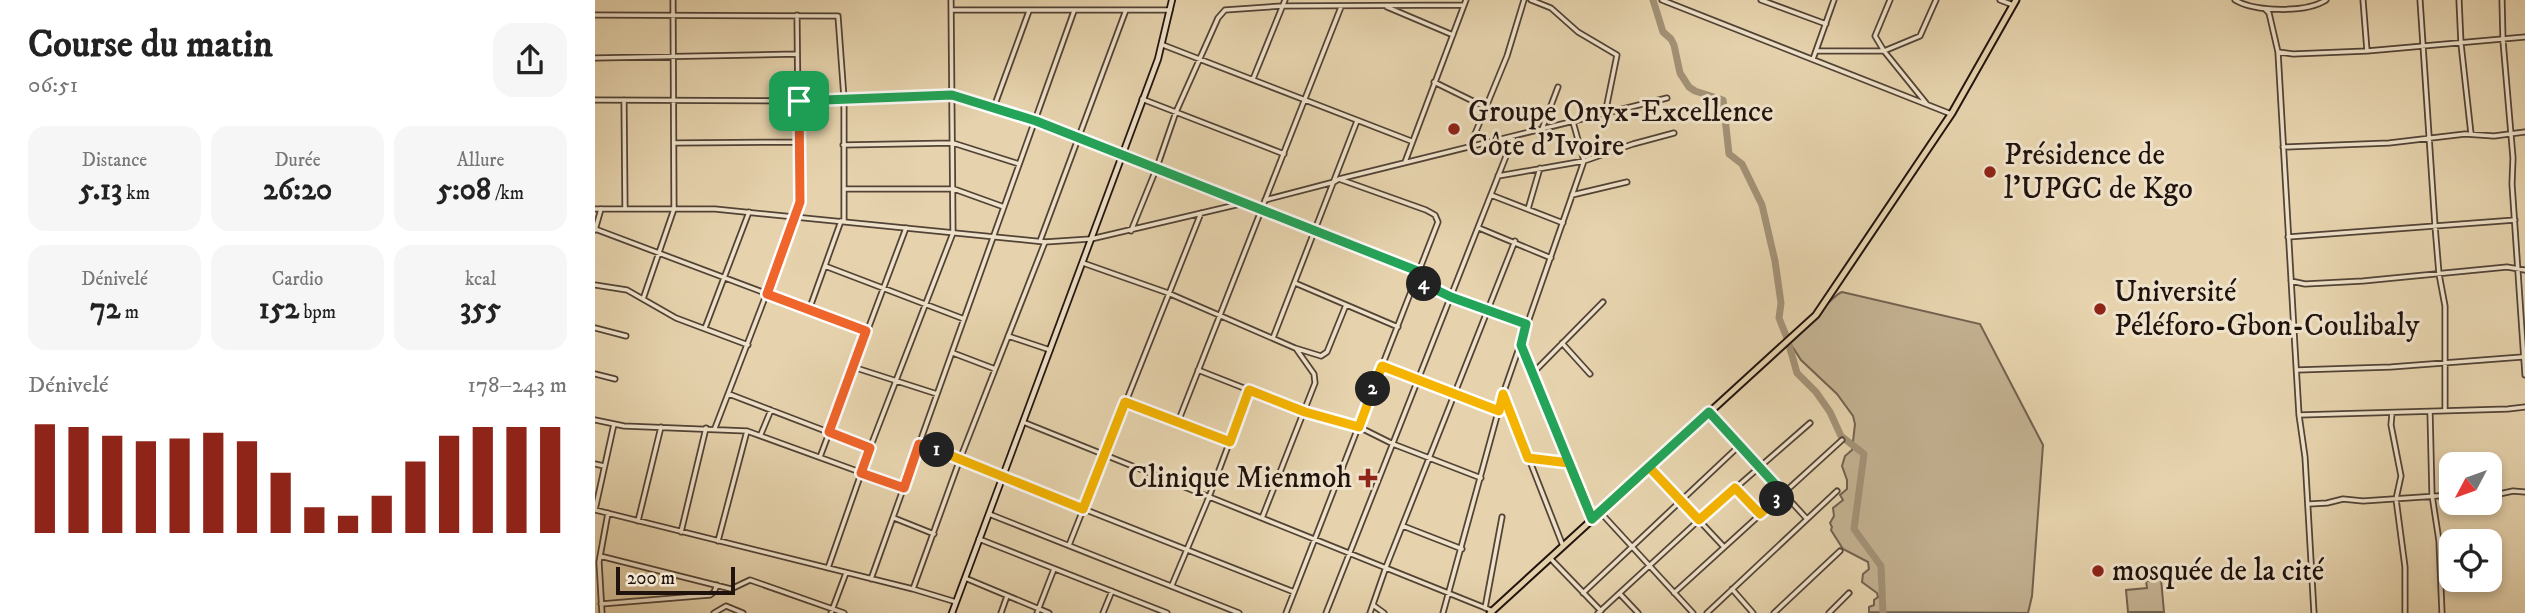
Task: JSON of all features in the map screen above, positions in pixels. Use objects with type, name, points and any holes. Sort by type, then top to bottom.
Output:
[{"type":"main road","points":[[952,613],[1163,45],[1172,0]]},
{"type":"main road","points":[[1492,612],[1816,315],[1951,114],[2015,3]]},
{"type":"street","points":[[643,299],[674,209],[673,0]]},
{"type":"street","points":[[828,568],[895,381],[953,233],[951,0]]},
{"type":"street","points":[[1253,79],[1285,0]]},
{"type":"street","points":[[1470,146],[1507,56],[1524,0]]},
{"type":"street","points":[[1531,0],[1551,8],[1578,32],[1617,55],[1605,114]]},
{"type":"street","points":[[1662,0],[1951,114]]},
{"type":"street","points":[[1761,0],[1826,24]]},
{"type":"street","points":[[1813,59],[1834,0]]},
{"type":"street","points":[[1890,0],[1875,36],[1927,103]]},
{"type":"street","points":[[1816,51],[1884,51],[1920,36],[1937,0]]},
{"type":"street","points":[[2000,0],[2015,3]]},
{"type":"street","points":[[2235,0],[2244,5],[2257,5],[2269,13],[2278,52],[2299,415],[2309,504],[2314,613]]},
{"type":"street","points":[[2265,9],[2305,8],[2326,0]]},
{"type":"street","points":[[2363,0],[2367,51]]},
{"type":"street","points":[[2420,0],[2435,226],[2445,306],[2445,411]]},
{"type":"street","points":[[2459,0],[2471,134]]},
{"type":"street","points":[[2502,0],[2525,375]]},
{"type":"street","points":[[1131,231],[1176,112],[1218,18],[1225,10],[1465,2],[1405,163]]},
{"type":"street","points":[[1386,6],[1453,35]]},
{"type":"street","points":[[1178,422],[1341,7]]},
{"type":"street","points":[[951,10],[1170,10]]},
{"type":"street","points":[[994,107],[1029,10]]},
{"type":"street","points":[[913,589],[1126,10]]},
{"type":"street","points":[[871,579],[1075,11]]},
{"type":"street","points":[[595,15],[839,17],[844,98],[843,221],[809,310]]},
{"type":"street","points":[[715,428],[797,217],[801,195],[797,15]]},
{"type":"street","points":[[2278,52],[2293,54],[2367,51],[2525,37]]},
{"type":"street","points":[[1163,45],[1411,141]]},
{"type":"street","points":[[595,58],[797,54]]},
{"type":"street","points":[[1434,82],[1485,107]]},
{"type":"street","points":[[1542,129],[1558,88]]},
{"type":"street","points":[[595,100],[799,101],[952,95],[1036,121],[1420,272]]},
{"type":"street","points":[[1265,200],[1339,179],[1667,98]]},
{"type":"street","points":[[1142,99],[1284,154]]},
{"type":"street","points":[[624,100],[625,208]]},
{"type":"street","points":[[1273,338],[1357,121]]},
{"type":"street","points":[[1443,613],[1503,394],[1584,161],[1573,122]]},
{"type":"street","points":[[2283,147],[2389,143],[2471,134],[2494,136],[2525,132]]},
{"type":"street","points":[[1498,176],[1584,161],[1674,133]]},
{"type":"street","points":[[1326,613],[1514,136]]},
{"type":"street","points":[[675,143],[800,142]]},
{"type":"street","points":[[843,145],[953,143],[1019,163]]},
{"type":"street","points":[[1528,209],[1541,167]]},
{"type":"street","points":[[1286,613],[1439,222],[1435,215],[1426,210],[1339,179]]},
{"type":"street","points":[[1572,195],[1627,182]]},
{"type":"street","points":[[845,189],[954,189],[1005,207]]},
{"type":"street","points":[[1491,195],[1563,223]]},
{"type":"street","points":[[595,209],[749,212],[1042,242],[1090,239],[1242,203]]},
{"type":"street","points":[[601,209],[595,230],[866,331]]},
{"type":"street","points":[[705,329],[749,212]]},
{"type":"street","points":[[1069,545],[1201,213]]},
{"type":"street","points":[[2288,237],[2515,220]]},
{"type":"street","points":[[820,457],[905,228]]},
{"type":"street","points":[[1478,228],[1551,258]]},
{"type":"street","points":[[1370,613],[1515,242]]},
{"type":"street","points":[[1083,263],[1168,293],[1295,348],[1324,356],[1346,305]]},
{"type":"street","points":[[825,266],[965,320]]},
{"type":"street","points":[[2291,281],[2305,284],[2363,281],[2507,267],[2525,270]]},
{"type":"street","points":[[1417,281],[1451,297],[1526,324]]},
{"type":"street","points":[[1295,283],[1398,327]]},
{"type":"street","points":[[595,285],[627,290],[676,318],[748,345]]},
{"type":"street","points":[[1532,373],[1603,302]]},
{"type":"street","points":[[595,328],[626,336]]},
{"type":"street","points":[[1008,336],[1050,350]]},
{"type":"street","points":[[1562,343],[1590,374]]},
{"type":"street","points":[[1521,345],[1592,519]]},
{"type":"street","points":[[1262,518],[1315,383],[1314,374],[1295,348]]},
{"type":"street","points":[[953,353],[995,369]]},
{"type":"street","points":[[2297,370],[2524,357]]},
{"type":"street","points":[[1382,366],[1499,411]]},
{"type":"street","points":[[853,367],[937,394]]},
{"type":"street","points":[[1198,370],[1305,412],[1359,427],[1393,444],[1481,478]]},
{"type":"street","points":[[595,374],[615,379]]},
{"type":"street","points":[[1172,585],[1249,390]]},
{"type":"street","points":[[729,394],[870,448]]},
{"type":"street","points":[[1503,394],[1563,546]]},
{"type":"street","points":[[1125,402],[1230,442]]},
{"type":"street","points":[[2299,415],[2525,407]]},
{"type":"street","points":[[761,435],[771,410]]},
{"type":"street","points":[[1709,412],[1807,519]]},
{"type":"street","points":[[2430,412],[2432,495],[2439,541],[2442,613]]},
{"type":"street","points":[[2392,413],[2391,425],[2401,476],[2396,499],[2405,567],[2405,613]]},
{"type":"street","points":[[595,419],[614,424],[747,431],[904,488]]},
{"type":"street","points":[[1023,422],[1492,612]]},
{"type":"street","points":[[1550,558],[1600,612],[1699,520],[1810,423]]},
{"type":"street","points":[[614,424],[595,510],[956,602]]},
{"type":"street","points":[[638,521],[661,427]]},
{"type":"street","points":[[681,531],[706,428]]},
{"type":"street","points":[[718,541],[747,431]]},
{"type":"street","points":[[1674,593],[1842,440]]},
{"type":"street","points":[[919,444],[1294,593]]},
{"type":"street","points":[[1583,593],[1739,446]]},
{"type":"street","points":[[1528,458],[1569,463]]},
{"type":"street","points":[[595,464],[604,466]]},
{"type":"street","points":[[1649,467],[1724,547]]},
{"type":"street","points":[[1735,488],[1760,514]]},
{"type":"street","points":[[1707,613],[1837,491]]},
{"type":"street","points":[[2503,493],[2525,492]]},
{"type":"street","points":[[2309,504],[2343,499],[2363,501],[2439,495]]},
{"type":"street","points":[[1599,512],[1693,613]]},
{"type":"street","points":[[602,613],[600,556],[608,513]]},
{"type":"street","points":[[989,514],[1239,613]]},
{"type":"street","points":[[1485,608],[1502,517]]},
{"type":"street","points":[[894,518],[934,534]]},
{"type":"street","points":[[1403,526],[1462,549]]},
{"type":"street","points":[[979,539],[1167,613]]},
{"type":"street","points":[[1775,613],[1840,551]]},
{"type":"street","points":[[600,556],[717,585],[736,588],[750,580],[844,613]]},
{"type":"street","points":[[1038,611],[1054,569]]},
{"type":"street","points":[[832,611],[846,573]]},
{"type":"street","points":[[965,578],[1038,611],[1049,613]]},
{"type":"street","points":[[601,604],[710,595],[717,585]]},
{"type":"street","points":[[1732,589],[1753,613]]},
{"type":"street","points":[[1103,613],[1112,591]]},
{"type":"street","points":[[1829,613],[1849,593]]},
{"type":"street","points":[[1620,594],[1638,613]]},
{"type":"street","points":[[1001,613],[1007,596]]},
{"type":"street","points":[[1373,605],[1384,613]]},
{"type":"street","points":[[714,613],[726,606],[743,613]]},
{"type":"street","points":[[1147,613],[1150,606]]},
{"type":"shaded area","points":[[1842,292],[1980,324],[2043,445],[2032,596],[2028,613],[1869,612],[1869,607],[1874,605],[1874,600],[1878,597],[1877,593],[1862,582],[1863,574],[1869,569],[1868,562],[1843,549],[1831,530],[1830,523],[1834,516],[1833,508],[1843,500],[1840,495],[1847,489],[1842,466],[1845,456],[1852,450],[1855,424],[1853,416],[1837,394],[1801,360],[1790,343]]},
{"type":"shaded area","points":[[2149,568],[2160,568],[2164,612],[2128,612],[2126,590],[2147,588],[2146,581],[2150,581]]},
{"type":"waterway","points":[[1653,0],[1663,32],[1674,45],[1680,73],[1689,87],[1723,100],[1729,154],[1742,164],[1762,205],[1775,261],[1781,303],[1779,318],[1787,338]]},
{"type":"waterway","points":[[1789,345],[1797,373],[1816,392],[1830,412],[1841,436],[1864,454],[1854,529],[1881,566],[1883,613]]},
{"type":"place","name":"Groupe Onyx-Excellence Côte d'Ivoire","points":[[1454,129]]},
{"type":"place","name":"Présidence de l'UPGC de Kgo","points":[[1990,172]]},
{"type":"place","name":"Université Péléforo-Gbon-Coulibaly","points":[[2100,309]]},
{"type":"place","name":"Clinique Mienmoh","points":[[1368,478]]},
{"type":"place","name":"mosquée de la cité","points":[[2098,571]]},
{"type":"route","points":[[799,101],[800,202],[797,217],[767,294],[866,331],[829,432],[870,448],[861,473],[904,488],[919,444],[1083,509],[1125,402],[1230,442],[1249,390],[1305,412],[1359,427],[1382,366],[1499,411],[1503,394],[1528,458],[1569,463],[1592,519],[1649,467],[1699,520],[1735,488],[1760,514],[1783,493],[1709,412],[1592,519],[1521,345],[1526,324],[1451,297],[1417,281],[1420,272],[1157,167],[997,108],[952,95],[799,101]]}]
